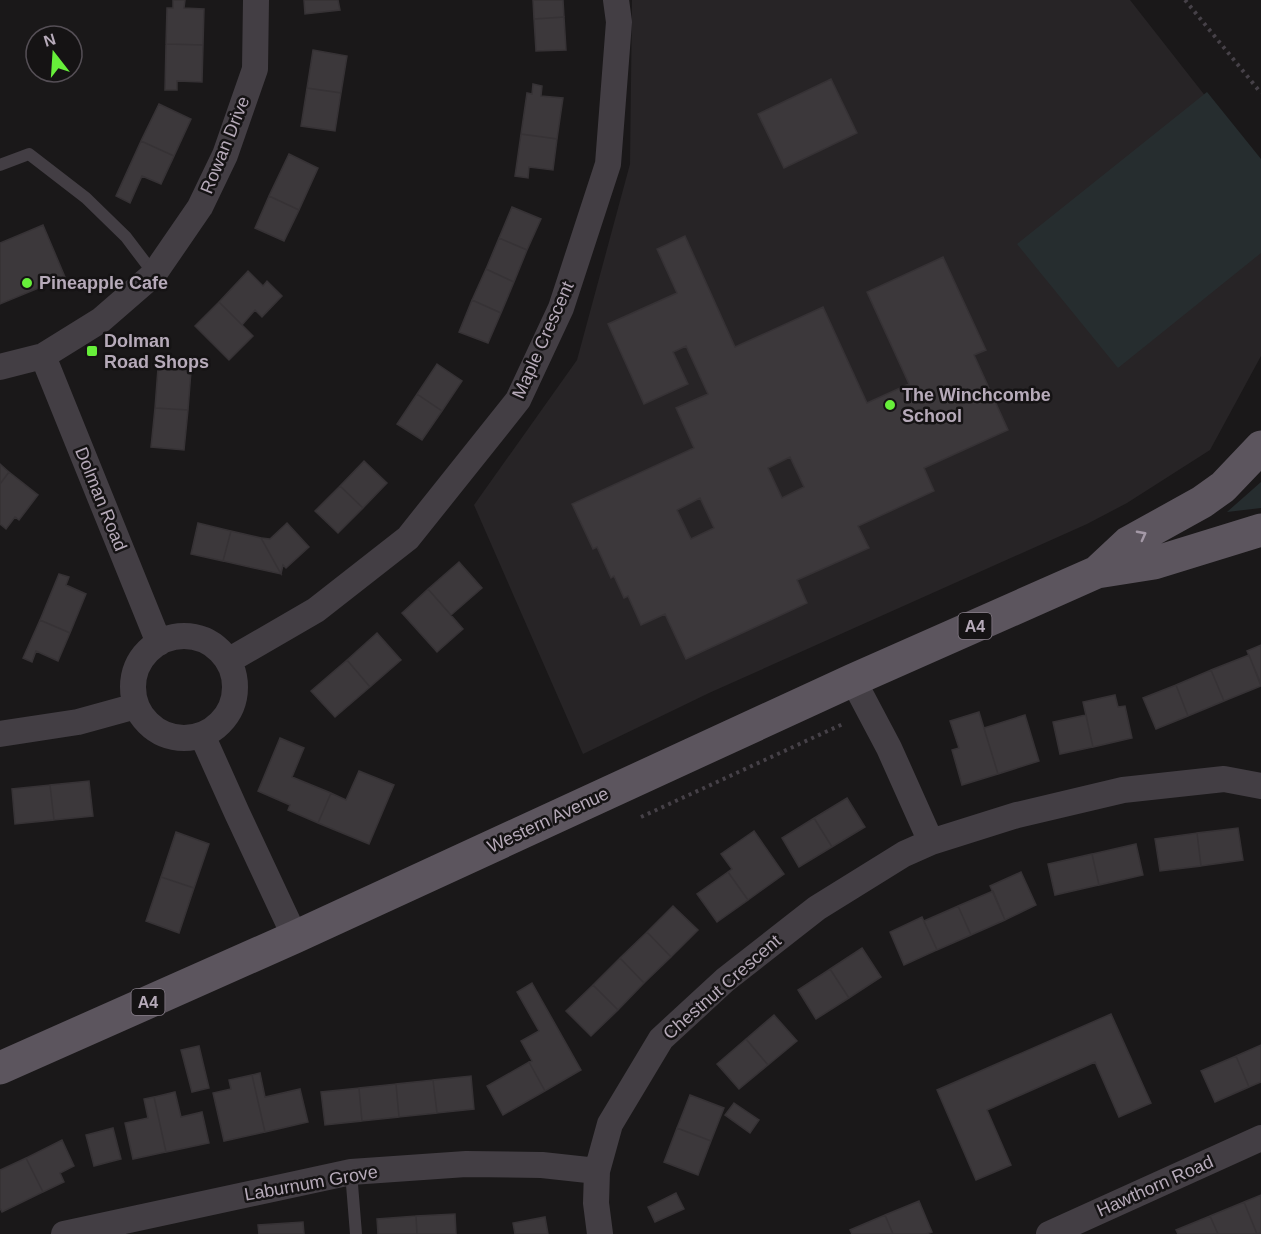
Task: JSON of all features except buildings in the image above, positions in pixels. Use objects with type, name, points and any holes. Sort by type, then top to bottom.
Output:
[{"type":"main road","name":"Western Avenue","points":[[1097,572],[1128,543],[1194,506],[1223,486],[1261,447]]},
{"type":"main road","name":"Western Avenue","points":[[0,1068],[295,937],[853,680],[1097,572],[1154,563],[1261,530]]},
{"type":"street","name":"Rowan Drive","points":[[0,367],[44,356],[101,320],[154,274],[200,207],[225,154],[255,69],[256,0]]},
{"type":"street","name":"Maple Crescent","points":[[228,661],[316,610],[408,538],[518,400],[561,308],[608,164],[619,22],[616,0]]},
{"type":"street","name":"Dolman Road","points":[[44,356],[159,643]]},
{"type":"street","points":[[173,637],[197,638],[218,649],[228,661],[234,675],[235,689],[232,704],[225,717],[215,728],[202,735],[187,738],[170,737],[156,730],[144,719],[136,706],[132,688],[135,670],[145,654],[159,643],[173,637]]},
{"type":"street","points":[[853,680],[889,748],[931,842]]},
{"type":"street","points":[[0,734],[78,722],[136,706]]},
{"type":"street","points":[[202,735],[295,937]]},
{"type":"street","name":"Chestnut Crescent","points":[[600,1234],[596,1203],[597,1171],[610,1124],[660,1039],[724,980],[817,908],[904,854],[931,842],[1017,815],[1123,790],[1224,778],[1261,786]]},
{"type":"street","name":"Hawthorn Road","points":[[1049,1234],[1261,1138]]},
{"type":"street","name":"Laburnum Grove","points":[[64,1234],[351,1172],[466,1164],[542,1165],[597,1171]]},
{"type":"lane","points":[[0,165],[29,154],[86,198],[126,237],[154,274]]},
{"type":"lane","points":[[351,1172],[356,1234]]},
{"type":"path","points":[[1185,0],[1261,93]]},
{"type":"path","points":[[641,817],[838,726]]},
{"type":"shaded area","name":"The Winchcombe School","points":[[632,0],[1130,0],[1261,167],[1261,356],[1210,450],[1127,503],[1087,524],[709,693],[583,754],[474,505],[577,360],[630,164]]},
{"type":"shaded area","points":[[1207,92],[1261,159],[1261,253],[1118,368],[1017,244]]},
{"type":"shaded area","points":[[1261,482],[1261,508],[1227,512]]},
{"type":"place","name":"Pineapple Cafe","points":[[27,283]]},
{"type":"place","name":"Dolman Road Shops","points":[[92,351]]},
{"type":"place","name":"The Winchcombe School","points":[[890,405]]}]
